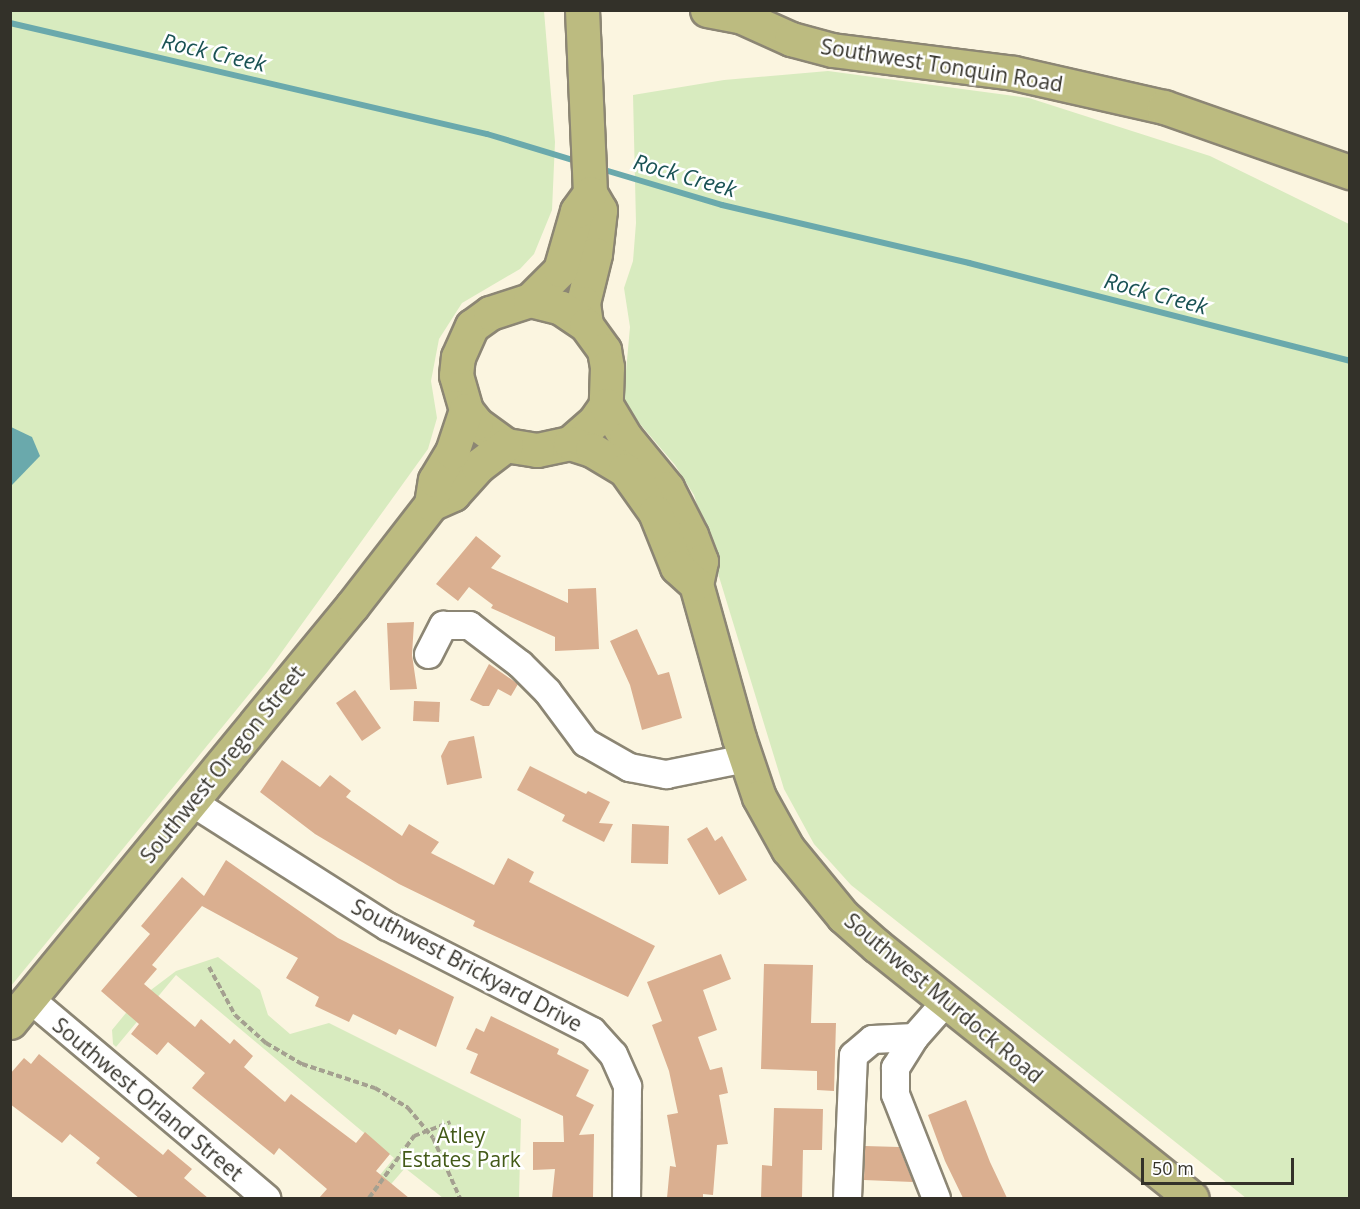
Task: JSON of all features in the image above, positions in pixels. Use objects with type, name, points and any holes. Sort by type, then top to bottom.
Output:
[{"type":"main road","name":"Southwest Tonquin Road","points":[[707,10],[742,17],[791,39],[832,50],[1014,73],[1164,107],[1350,172]]},
{"type":"main road","points":[[586,325],[583,303],[595,254],[600,210],[590,193],[590,11]]},
{"type":"main road","points":[[530,300],[561,308],[586,325],[604,350],[606,405],[570,443],[537,450],[506,445],[491,437],[466,410],[459,392],[458,357],[472,326],[490,313],[530,300],[560,270],[577,212],[590,193]]},
{"type":"main road","name":"Southwest Murdock Road","points":[[606,405],[626,438],[659,475],[684,520],[701,561],[696,584],[745,758],[777,832],[807,874],[852,923],[945,1002],[1192,1198]]},
{"type":"main road","name":"Southwest Oregon Street","points":[[431,504],[435,480],[452,452],[466,410]]},
{"type":"main road","name":"Southwest Murdock Road","points":[[570,443],[592,450],[625,470],[655,512],[677,567],[696,584]]},
{"type":"main road","name":"Southwest Oregon Street","points":[[20,1011],[192,802],[431,504],[453,494],[478,466],[506,445]]},
{"type":"street","points":[[428,654],[443,625],[469,625],[520,664],[567,715],[585,742],[629,767],[666,774],[745,758]]},
{"type":"street","name":"Southwest Brickyard Drive","points":[[192,802],[387,926],[592,1031],[613,1054],[627,1086],[626,1198]]},
{"type":"street","points":[[936,1198],[895,1094],[895,1067],[914,1037],[945,1002]]},
{"type":"street","name":"Southwest Orland Street","points":[[20,1011],[266,1198]]},
{"type":"street","points":[[847,1198],[854,1055],[872,1039],[914,1037]]},
{"type":"path","points":[[209,967],[235,1015],[266,1043],[302,1064],[385,1093],[408,1108],[427,1130],[460,1198]]},
{"type":"path","points":[[369,1198],[414,1136],[450,1122]]},
{"type":"green space","points":[[11,11],[544,11],[555,142],[552,210],[534,254],[520,269],[462,303],[439,339],[431,381],[437,418],[428,449],[268,671],[11,986]]},
{"type":"green space","points":[[828,71],[1029,98],[1210,156],[1349,224],[1349,1198],[1246,1198],[851,885],[814,844],[784,789],[694,495],[675,465],[623,404],[630,327],[624,288],[633,261],[636,223],[633,95],[724,80]]},
{"type":"green space","name":"Atley Estates Park","points":[[218,957],[260,990],[268,1015],[290,1034],[329,1023],[521,1119],[519,1198],[443,1198],[405,1168],[379,1198],[361,1198],[394,1158],[176,975],[116,1047],[113,1044],[112,1030],[135,1002],[176,971]]},
{"type":"water","points":[[11,427],[32,437],[40,456],[11,486]]},
{"type":"building","points":[[476,536],[501,556],[491,568],[568,603],[568,589],[596,588],[599,649],[555,651],[555,637],[491,608],[493,605],[469,587],[458,601],[436,584]]},
{"type":"building","points":[[414,622],[412,655],[417,689],[390,690],[387,623]]},
{"type":"building","points":[[637,629],[658,675],[669,672],[682,718],[642,730],[630,685],[610,641]]},
{"type":"building","points":[[489,664],[518,684],[511,696],[498,689],[489,706],[483,706],[470,700]]},
{"type":"building","points":[[355,690],[381,728],[362,741],[336,703]]},
{"type":"building","points":[[414,701],[440,702],[439,722],[413,721]]},
{"type":"building","points":[[474,736],[482,778],[447,785],[441,756],[449,741]]},
{"type":"building","points":[[282,760],[320,787],[330,775],[351,791],[346,797],[402,836],[409,824],[439,842],[431,853],[494,885],[508,858],[534,872],[529,882],[655,946],[628,997],[473,926],[475,921],[399,884],[315,834],[260,792]]},
{"type":"building","points":[[530,766],[586,794],[588,791],[610,802],[599,823],[613,824],[604,842],[562,821],[565,815],[517,790]]},
{"type":"building","points":[[632,824],[669,826],[668,864],[631,863]]},
{"type":"building","points":[[707,827],[715,841],[722,836],[747,880],[719,895],[687,839]]},
{"type":"building","points":[[226,860],[338,938],[454,997],[436,1047],[399,1029],[396,1035],[353,1014],[349,1022],[315,1006],[319,997],[286,978],[298,958],[202,906],[152,965],[157,969],[144,984],[195,1027],[201,1019],[230,1044],[234,1039],[253,1056],[244,1067],[285,1102],[291,1094],[356,1143],[365,1132],[390,1154],[376,1171],[409,1198],[319,1198],[327,1189],[279,1148],[274,1155],[192,1088],[205,1073],[168,1042],[157,1055],[131,1034],[139,1024],[101,991],[150,934],[141,926],[182,877],[204,896]]},
{"type":"building","points":[[721,954],[731,979],[703,990],[717,1030],[698,1037],[710,1070],[722,1067],[728,1093],[719,1095],[728,1144],[717,1145],[713,1195],[703,1194],[703,1198],[667,1198],[670,1166],[676,1167],[667,1115],[678,1113],[669,1071],[652,1025],[662,1021],[647,982]]},
{"type":"building","points":[[764,964],[813,965],[811,1023],[836,1023],[834,1091],[817,1090],[817,1071],[761,1069]]},
{"type":"building","points":[[491,1016],[559,1049],[557,1054],[589,1070],[576,1096],[594,1105],[579,1135],[594,1134],[593,1198],[552,1198],[555,1169],[533,1170],[533,1142],[564,1142],[563,1116],[470,1073],[478,1054],[466,1049],[476,1028],[484,1032]]},
{"type":"building","points":[[39,1054],[163,1155],[168,1149],[192,1169],[184,1178],[208,1198],[139,1198],[96,1163],[100,1158],[70,1134],[62,1143],[10,1104],[10,1074],[24,1058],[31,1064]]},
{"type":"building","points":[[966,1100],[1007,1198],[963,1198],[945,1161],[928,1115]]},
{"type":"building","points":[[774,1108],[823,1109],[822,1150],[803,1150],[802,1198],[761,1198],[762,1165],[772,1166]]},
{"type":"building","points":[[865,1146],[899,1147],[913,1182],[864,1180]]},
{"type":"waterway","name":"Rock Creek","points":[[10,23],[487,134],[579,162]]},
{"type":"waterway","name":"Rock Creek","points":[[598,168],[722,205],[969,263],[1350,361]]}]
